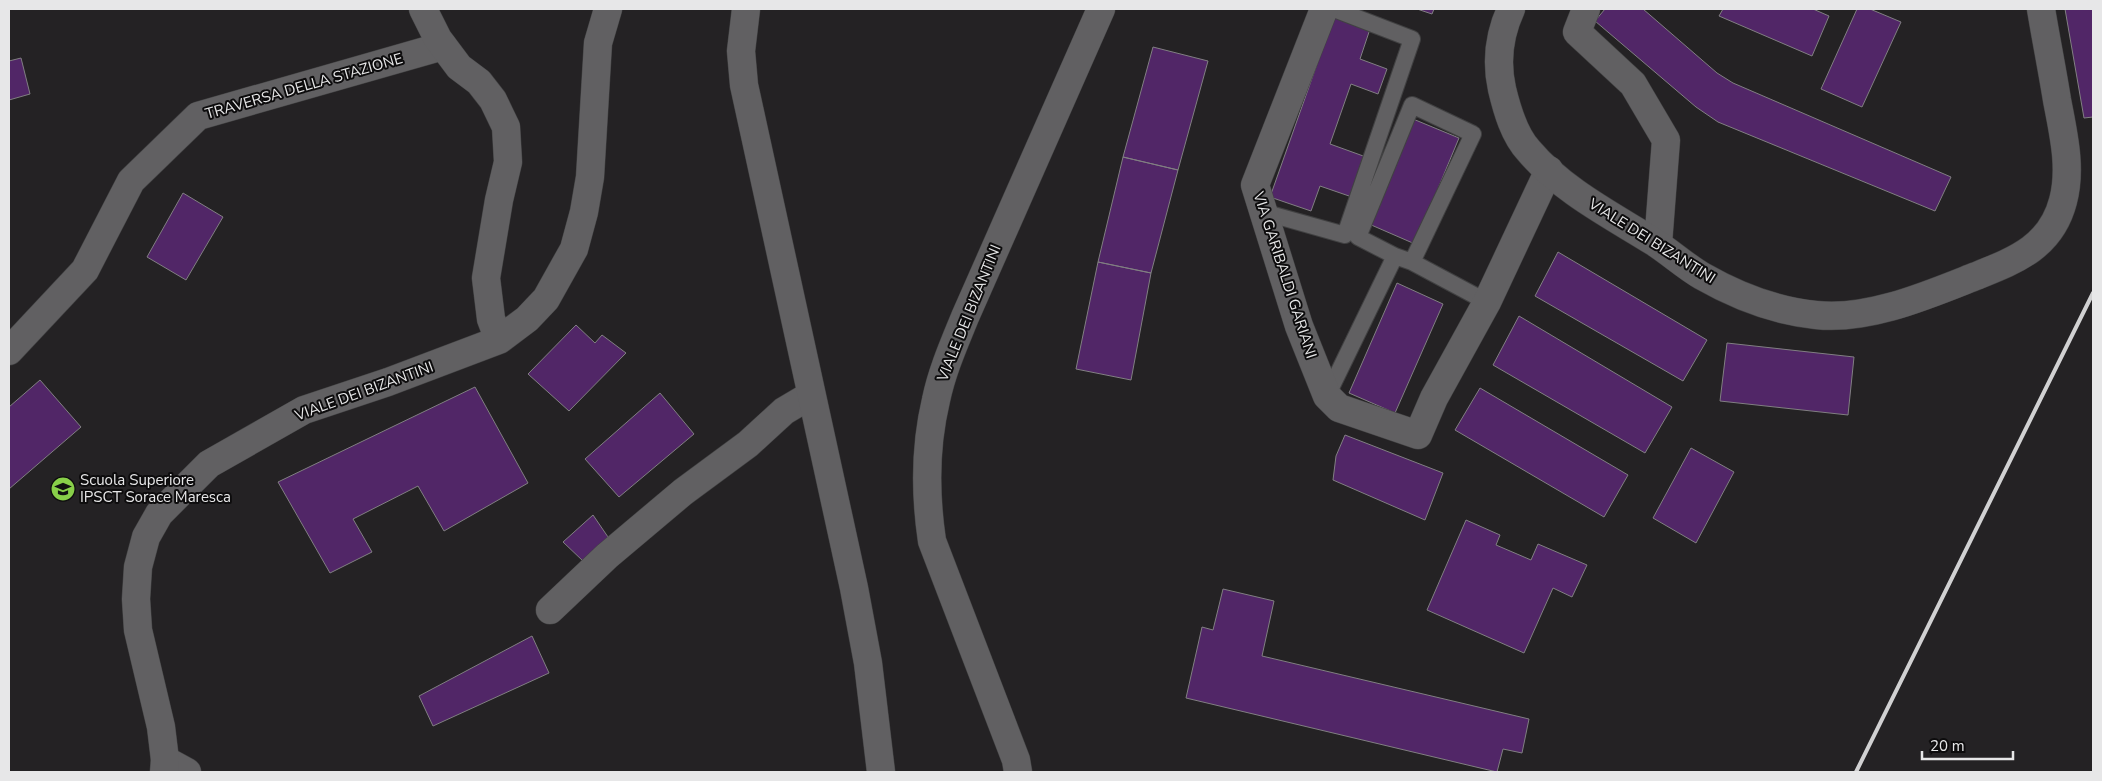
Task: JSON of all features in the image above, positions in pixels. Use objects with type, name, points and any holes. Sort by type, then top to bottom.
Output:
[{"type":"street","points":[[423,9],[443,46],[460,67],[479,82],[493,100],[506,127],[508,162],[498,200],[486,278],[491,319],[498,340]]},
{"type":"street","name":"VIALE DEI BIZANTINI","points":[[172,768],[160,727],[138,630],[136,599],[138,567],[146,537],[159,514],[209,464],[304,410],[388,382],[498,340],[526,319],[546,299],[574,249],[584,212],[590,177],[598,43],[608,9]]},
{"type":"street","points":[[746,9],[741,51],[744,85],[868,663],[881,772]]},
{"type":"street","name":"VIALE DEI BIZANTINI","points":[[1018,772],[1016,760],[932,541],[928,511],[927,473],[929,439],[935,401],[950,353],[1101,9]]},
{"type":"street","name":"VIA GARIBALDI GARIANI","points":[[1324,9],[1256,185],[1298,326],[1327,396]]},
{"type":"street","name":"VIALE DEI BIZANTINI","points":[[1511,9],[1503,29],[1499,74],[1504,100],[1514,128],[1528,151],[1570,189],[1658,244],[1702,275],[1760,303],[1792,312],[1820,315],[1866,312],[1928,296],[2014,260],[2031,250],[2044,238],[2056,221],[2064,199],[2067,178],[2066,151],[2041,9]]},
{"type":"street","points":[[1586,9],[1577,32],[1633,84],[1666,140],[1658,244]]},
{"type":"street","name":"TRAVERSA DELLA STAZIONE","points":[[9,351],[85,270],[131,181],[198,116],[443,46]]},
{"type":"street","points":[[1327,396],[1339,408],[1418,435],[1434,398],[1487,302],[1548,170]]},
{"type":"street","points":[[550,610],[607,556],[683,492],[748,444],[784,411],[811,395]]},
{"type":"lane","points":[[1263,212],[1345,235],[1412,39],[1334,9]]},
{"type":"lane","points":[[1412,262],[1473,134],[1412,105],[1358,237],[1412,262],[1487,302]]},
{"type":"lane","points":[[1327,396],[1396,256]]},
{"type":"building","points":[[1417,9],[1434,9],[1432,14]]},
{"type":"building","points":[[1605,9],[1643,9],[1717,73],[1733,83],[1951,177],[1935,211],[1718,122],[1696,107],[1595,21]]},
{"type":"building","points":[[1723,9],[1813,9],[1829,16],[1812,56],[1719,16]]},
{"type":"building","points":[[1857,9],[1870,9],[1901,22],[1862,107],[1821,89]]},
{"type":"building","points":[[2065,9],[2093,9],[2093,117],[2084,118]]},
{"type":"building","points":[[1334,16],[1370,29],[1360,59],[1387,69],[1378,94],[1351,84],[1330,144],[1366,157],[1352,197],[1320,186],[1311,211],[1270,197]]},
{"type":"building","points":[[1153,47],[1208,61],[1178,170],[1123,157]]},
{"type":"building","points":[[21,58],[30,94],[9,100],[9,61]]},
{"type":"building","points":[[1413,119],[1459,138],[1415,244],[1369,224]]},
{"type":"building","points":[[1123,157],[1178,170],[1151,273],[1098,262]]},
{"type":"building","points":[[183,193],[223,217],[186,280],[147,257]]},
{"type":"building","points":[[1558,252],[1707,340],[1683,381],[1535,296]]},
{"type":"building","points":[[1098,262],[1151,273],[1131,380],[1076,369]]},
{"type":"building","points":[[1397,283],[1443,304],[1395,413],[1349,393]]},
{"type":"building","points":[[1519,316],[1672,407],[1645,453],[1493,365]]},
{"type":"building","points":[[576,325],[595,343],[602,335],[626,353],[569,411],[528,374]]},
{"type":"building","points":[[1727,343],[1854,357],[1848,415],[1720,401]]},
{"type":"building","points":[[40,380],[81,427],[9,489],[9,407]]},
{"type":"building","points":[[475,387],[528,483],[444,531],[418,486],[353,519],[372,552],[330,573],[278,482]]},
{"type":"building","points":[[1480,388],[1628,475],[1604,517],[1455,430]]},
{"type":"building","points":[[660,393],[694,434],[619,497],[585,459]]},
{"type":"building","points":[[1345,435],[1443,473],[1425,520],[1333,480],[1336,456]]},
{"type":"building","points":[[1691,448],[1734,472],[1696,543],[1653,518]]},
{"type":"building","points":[[593,515],[608,537],[583,561],[563,542]]},
{"type":"building","points":[[1466,520],[1500,535],[1496,545],[1531,560],[1538,544],[1587,565],[1572,597],[1553,588],[1524,653],[1427,610]]},
{"type":"building","points":[[1223,589],[1274,601],[1262,656],[1529,719],[1522,753],[1503,749],[1497,772],[1186,698],[1202,627],[1213,630]]},
{"type":"building","points":[[532,636],[549,673],[433,726],[419,696]]},
{"type":"railway","points":[[1856,772],[2093,293]]},
{"type":"place","name":"Scuola Superiore IPSCT Sorace Maresca","points":[[63,489]]}]
